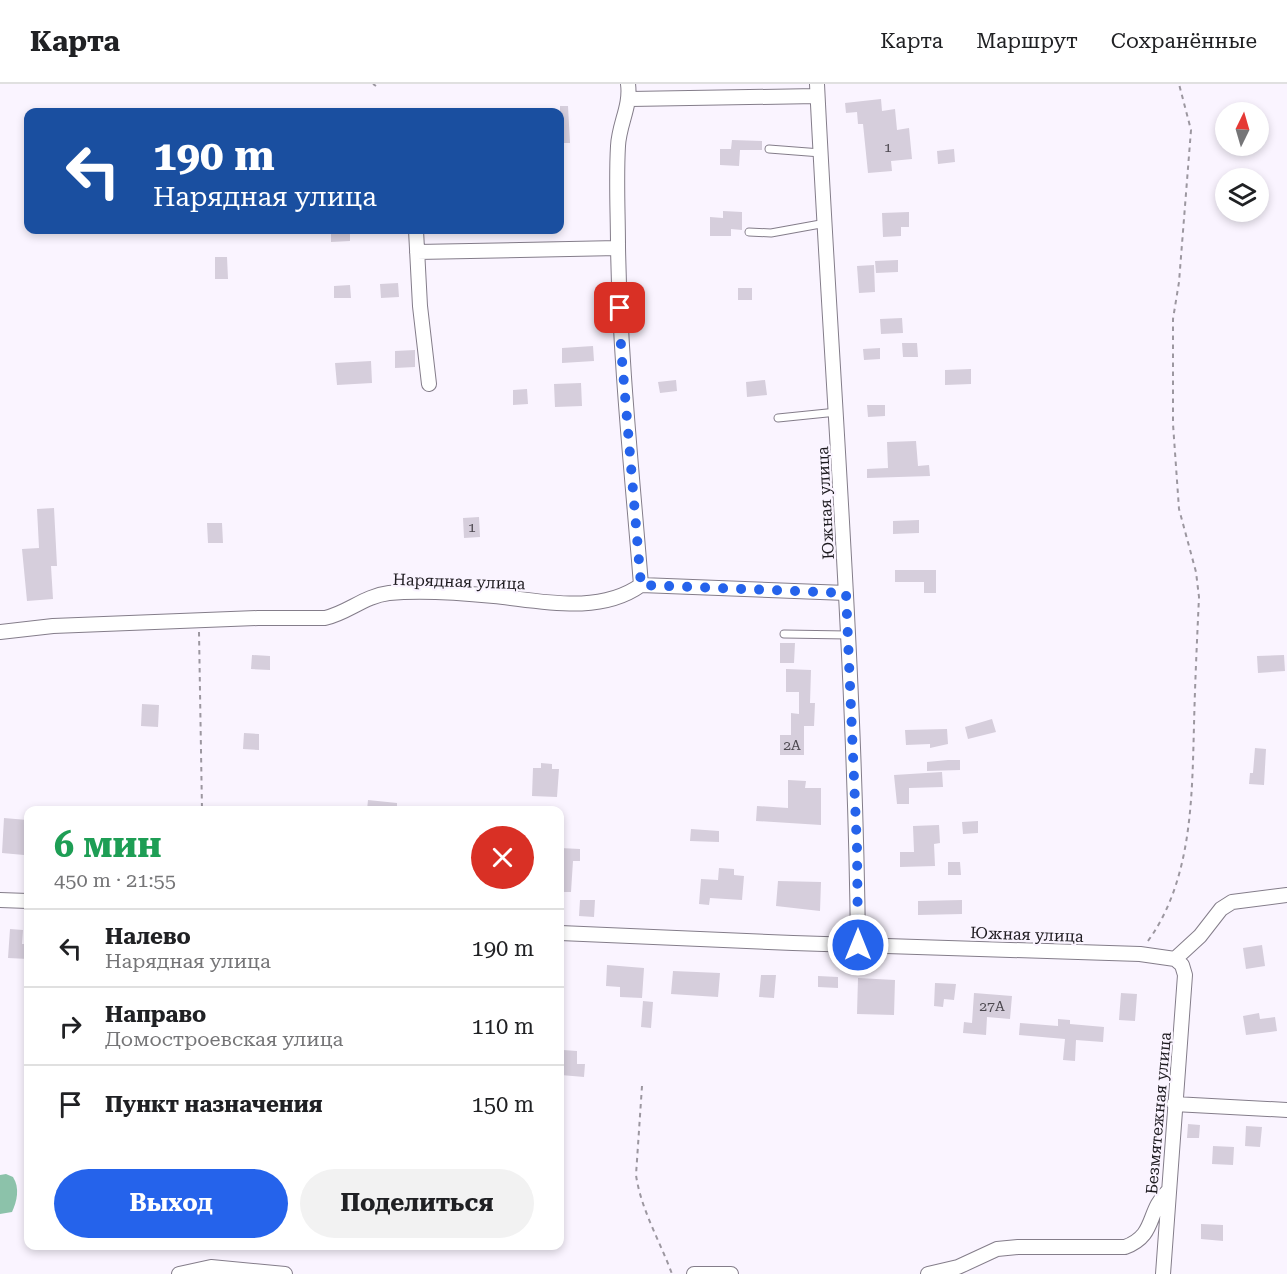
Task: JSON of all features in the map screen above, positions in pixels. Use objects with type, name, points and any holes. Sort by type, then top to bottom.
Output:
[{"type":"street","points":[[628,84],[630,99],[622,122],[618,144],[618,248],[621,348],[641,585]]},
{"type":"street","points":[[630,99],[817,90]]},
{"type":"street","name":"Южная улица","points":[[817,90],[846,593],[857,848],[858,945]]},
{"type":"street","points":[[416,234],[429,384]]},
{"type":"street","points":[[417,252],[618,248]]},
{"type":"street","name":"Нарядная улица","points":[[0,632],[53,626],[325,618],[335,616],[363,600],[390,593],[492,596],[550,603],[595,602],[629,593],[641,585],[846,593]]},
{"type":"street","points":[[1175,959],[1200,936],[1221,909],[1232,902],[1287,895]]},
{"type":"street","points":[[0,900],[24,901]]},
{"type":"street","name":"Южная улица","points":[[564,933],[1140,954],[1175,959]]},
{"type":"street","name":"Безмятежная улица","points":[[1162,1274],[1185,975],[1182,965],[1175,959]]},
{"type":"street","points":[[1174,1104],[1287,1110]]},
{"type":"street","points":[[928,1274],[958,1267],[997,1249],[1125,1247],[1138,1242],[1146,1234],[1153,1212],[1168,1191]]},
{"type":"street","points":[[179,1274],[212,1267],[285,1274]]},
{"type":"street","points":[[694,1274],[730,1274]]},
{"type":"lane","points":[[769,149],[821,153]]},
{"type":"lane","points":[[749,232],[771,232],[826,223]]},
{"type":"lane","points":[[778,418],[837,412]]},
{"type":"lane","points":[[784,634],[847,635]]},
{"type":"path","points":[[1140,954],[1167,912],[1181,870],[1193,784],[1199,597],[1196,572],[1179,509],[1173,424],[1173,319],[1179,282],[1191,130],[1179,84]]},
{"type":"path","points":[[197,621],[200,645],[202,806]]},
{"type":"path","points":[[642,1086],[636,1175],[638,1188],[643,1207],[672,1274]]},
{"type":"shaded area","points":[[6,1174],[13,1177],[15,1181],[16,1199],[12,1212],[0,1214],[0,1175]]},
{"type":"building","points":[[881,99],[882,111],[895,109],[897,130],[909,128],[912,159],[891,161],[892,171],[868,173],[863,124],[858,124],[857,112],[846,113],[845,103]]},
{"type":"building","points":[[560,106],[568,106],[570,143],[564,143],[564,108]]},
{"type":"building","points":[[732,140],[762,141],[762,150],[740,150],[739,166],[720,165],[720,149],[731,149]]},
{"type":"building","points":[[954,149],[955,162],[938,164],[937,151]]},
{"type":"building","points":[[723,211],[742,212],[742,230],[731,229],[731,236],[710,236],[710,217],[723,218]]},
{"type":"building","points":[[909,212],[909,227],[901,227],[901,236],[883,237],[882,213]]},
{"type":"building","points":[[331,234],[350,234],[350,241],[331,242]]},
{"type":"building","points":[[215,257],[227,257],[228,279],[215,279]]},
{"type":"building","points":[[898,260],[898,272],[876,273],[875,261]]},
{"type":"building","points":[[874,265],[875,292],[859,293],[857,266]]},
{"type":"building","points":[[398,283],[399,297],[381,298],[380,284]]},
{"type":"building","points":[[350,285],[351,298],[334,298],[334,286]]},
{"type":"building","points":[[738,288],[752,288],[752,300],[738,300]]},
{"type":"building","points":[[902,318],[903,333],[881,334],[880,319]]},
{"type":"building","points":[[902,343],[917,343],[918,357],[903,357]]},
{"type":"building","points":[[593,346],[594,361],[562,363],[562,348]]},
{"type":"building","points":[[880,348],[880,359],[864,360],[863,349]]},
{"type":"building","points":[[415,350],[415,367],[395,368],[395,351]]},
{"type":"building","points":[[371,361],[372,383],[337,385],[335,363]]},
{"type":"building","points":[[971,369],[971,384],[945,385],[945,370]]},
{"type":"building","points":[[676,380],[677,391],[660,393],[658,382]]},
{"type":"building","points":[[765,380],[767,395],[747,397],[746,382]]},
{"type":"building","points":[[581,383],[582,406],[555,407],[554,384]]},
{"type":"building","points":[[527,389],[528,404],[513,405],[513,390]]},
{"type":"building","points":[[867,405],[885,405],[885,416],[868,417]]},
{"type":"building","points":[[916,441],[918,466],[929,465],[930,476],[867,478],[867,469],[888,468],[887,442]]},
{"type":"building","points":[[54,508],[57,566],[51,566],[53,599],[27,601],[22,549],[39,548],[37,509]]},
{"type":"building","points":[[479,517],[480,537],[464,538],[463,518]]},
{"type":"building","points":[[919,520],[919,533],[893,534],[893,521]]},
{"type":"building","points":[[207,523],[222,523],[223,543],[208,543]]},
{"type":"building","points":[[895,570],[936,570],[936,593],[924,593],[924,582],[895,582]]},
{"type":"building","points":[[780,643],[795,643],[794,663],[780,663]]},
{"type":"building","points":[[252,655],[270,656],[270,670],[251,669]]},
{"type":"building","points":[[1284,655],[1285,671],[1258,673],[1257,656]]},
{"type":"building","points":[[786,669],[811,670],[810,703],[815,703],[814,726],[804,726],[804,755],[780,755],[780,735],[791,735],[791,713],[799,714],[799,692],[786,692]]},
{"type":"building","points":[[142,704],[159,705],[158,727],[141,726]]},
{"type":"building","points":[[992,719],[996,732],[968,739],[965,727]]},
{"type":"building","points":[[947,729],[948,744],[930,748],[930,744],[906,745],[905,730]]},
{"type":"building","points":[[244,733],[259,734],[259,750],[243,749]]},
{"type":"building","points":[[1255,748],[1266,749],[1264,785],[1249,784],[1250,773],[1253,773]]},
{"type":"building","points":[[960,760],[960,770],[927,771],[927,762]]},
{"type":"building","points":[[541,763],[552,764],[552,769],[559,769],[557,797],[532,796],[533,768],[541,768]]},
{"type":"building","points":[[942,772],[943,787],[909,788],[909,804],[897,804],[894,775]]},
{"type":"building","points":[[788,780],[806,781],[805,788],[821,788],[821,825],[756,821],[757,806],[788,808]]},
{"type":"building","points":[[368,800],[397,803],[397,806],[367,806]]},
{"type":"building","points":[[4,818],[24,820],[24,855],[2,853]]},
{"type":"building","points":[[978,821],[978,833],[963,834],[962,822]]},
{"type":"building","points":[[939,825],[940,843],[934,844],[935,866],[900,867],[900,852],[914,852],[913,826]]},
{"type":"building","points":[[691,829],[719,831],[719,842],[690,841]]},
{"type":"building","points":[[564,848],[580,849],[580,861],[573,861],[571,892],[564,892]]},
{"type":"building","points":[[948,862],[960,862],[961,875],[948,875]]},
{"type":"building","points":[[719,868],[734,869],[734,875],[744,876],[742,900],[710,898],[709,905],[699,904],[701,879],[718,880]]},
{"type":"building","points":[[778,881],[821,882],[820,911],[776,906]]},
{"type":"building","points":[[580,900],[595,900],[594,917],[579,916]]},
{"type":"building","points":[[962,900],[962,914],[918,915],[918,901]]},
{"type":"building","points":[[10,929],[23,930],[24,959],[8,958]]},
{"type":"building","points":[[1262,945],[1265,966],[1246,969],[1243,948]]},
{"type":"building","points":[[607,965],[644,968],[642,998],[620,997],[620,987],[606,986]]},
{"type":"building","points":[[673,971],[720,973],[718,997],[671,994]]},
{"type":"building","points":[[761,975],[776,975],[774,998],[759,997]]},
{"type":"building","points":[[818,976],[838,977],[838,988],[818,987]]},
{"type":"building","points":[[858,978],[895,980],[894,1015],[857,1014]]},
{"type":"building","points":[[935,983],[956,984],[954,1000],[944,999],[943,1007],[934,1006]]},
{"type":"building","points":[[974,993],[1012,996],[1010,1019],[987,1017],[986,1035],[963,1033],[964,1022],[972,1023]]},
{"type":"building","points":[[1121,993],[1137,994],[1135,1021],[1119,1020]]},
{"type":"building","points":[[643,1001],[653,1002],[651,1028],[641,1027]]},
{"type":"building","points":[[1259,1013],[1260,1019],[1275,1017],[1277,1031],[1246,1035],[1243,1016]]},
{"type":"building","points":[[1058,1019],[1070,1020],[1070,1024],[1104,1027],[1103,1042],[1076,1040],[1075,1061],[1063,1060],[1065,1039],[1019,1035],[1020,1023],[1058,1026]]},
{"type":"building","points":[[564,1050],[577,1051],[577,1064],[585,1064],[584,1077],[564,1075]]},
{"type":"building","points":[[1188,1124],[1200,1125],[1199,1138],[1187,1138]]},
{"type":"building","points":[[1246,1126],[1262,1127],[1260,1147],[1245,1146]]},
{"type":"building","points":[[1213,1146],[1234,1147],[1233,1165],[1212,1164]]},
{"type":"building","points":[[1201,1224],[1223,1225],[1223,1241],[1201,1239]]},
{"type":"route","points":[[620,308],[621,348],[641,585],[846,593],[857,848],[858,945]]}]
